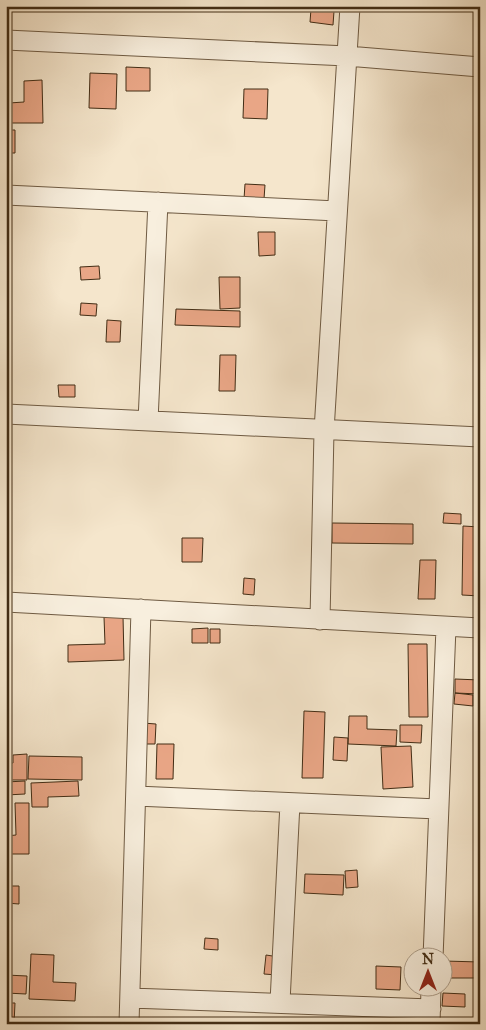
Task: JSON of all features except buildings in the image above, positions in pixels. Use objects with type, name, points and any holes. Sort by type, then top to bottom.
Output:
[{"type":"street","points":[[320,620],[324,431],[350,6]]},
{"type":"street","points":[[6,40],[346,56],[480,67]]},
{"type":"street","points":[[6,195],[337,212]]},
{"type":"street","points":[[148,421],[158,202]]},
{"type":"street","points":[[6,414],[324,431],[480,437]]},
{"type":"street","points":[[6,602],[480,628]]},
{"type":"street","points":[[129,1024],[141,609]]},
{"type":"street","points":[[433,948],[446,627]]},
{"type":"street","points":[[136,796],[438,809]]},
{"type":"street","points":[[280,1002],[290,803]]},
{"type":"street","points":[[130,998],[280,1002],[430,1016],[431,998]]}]
